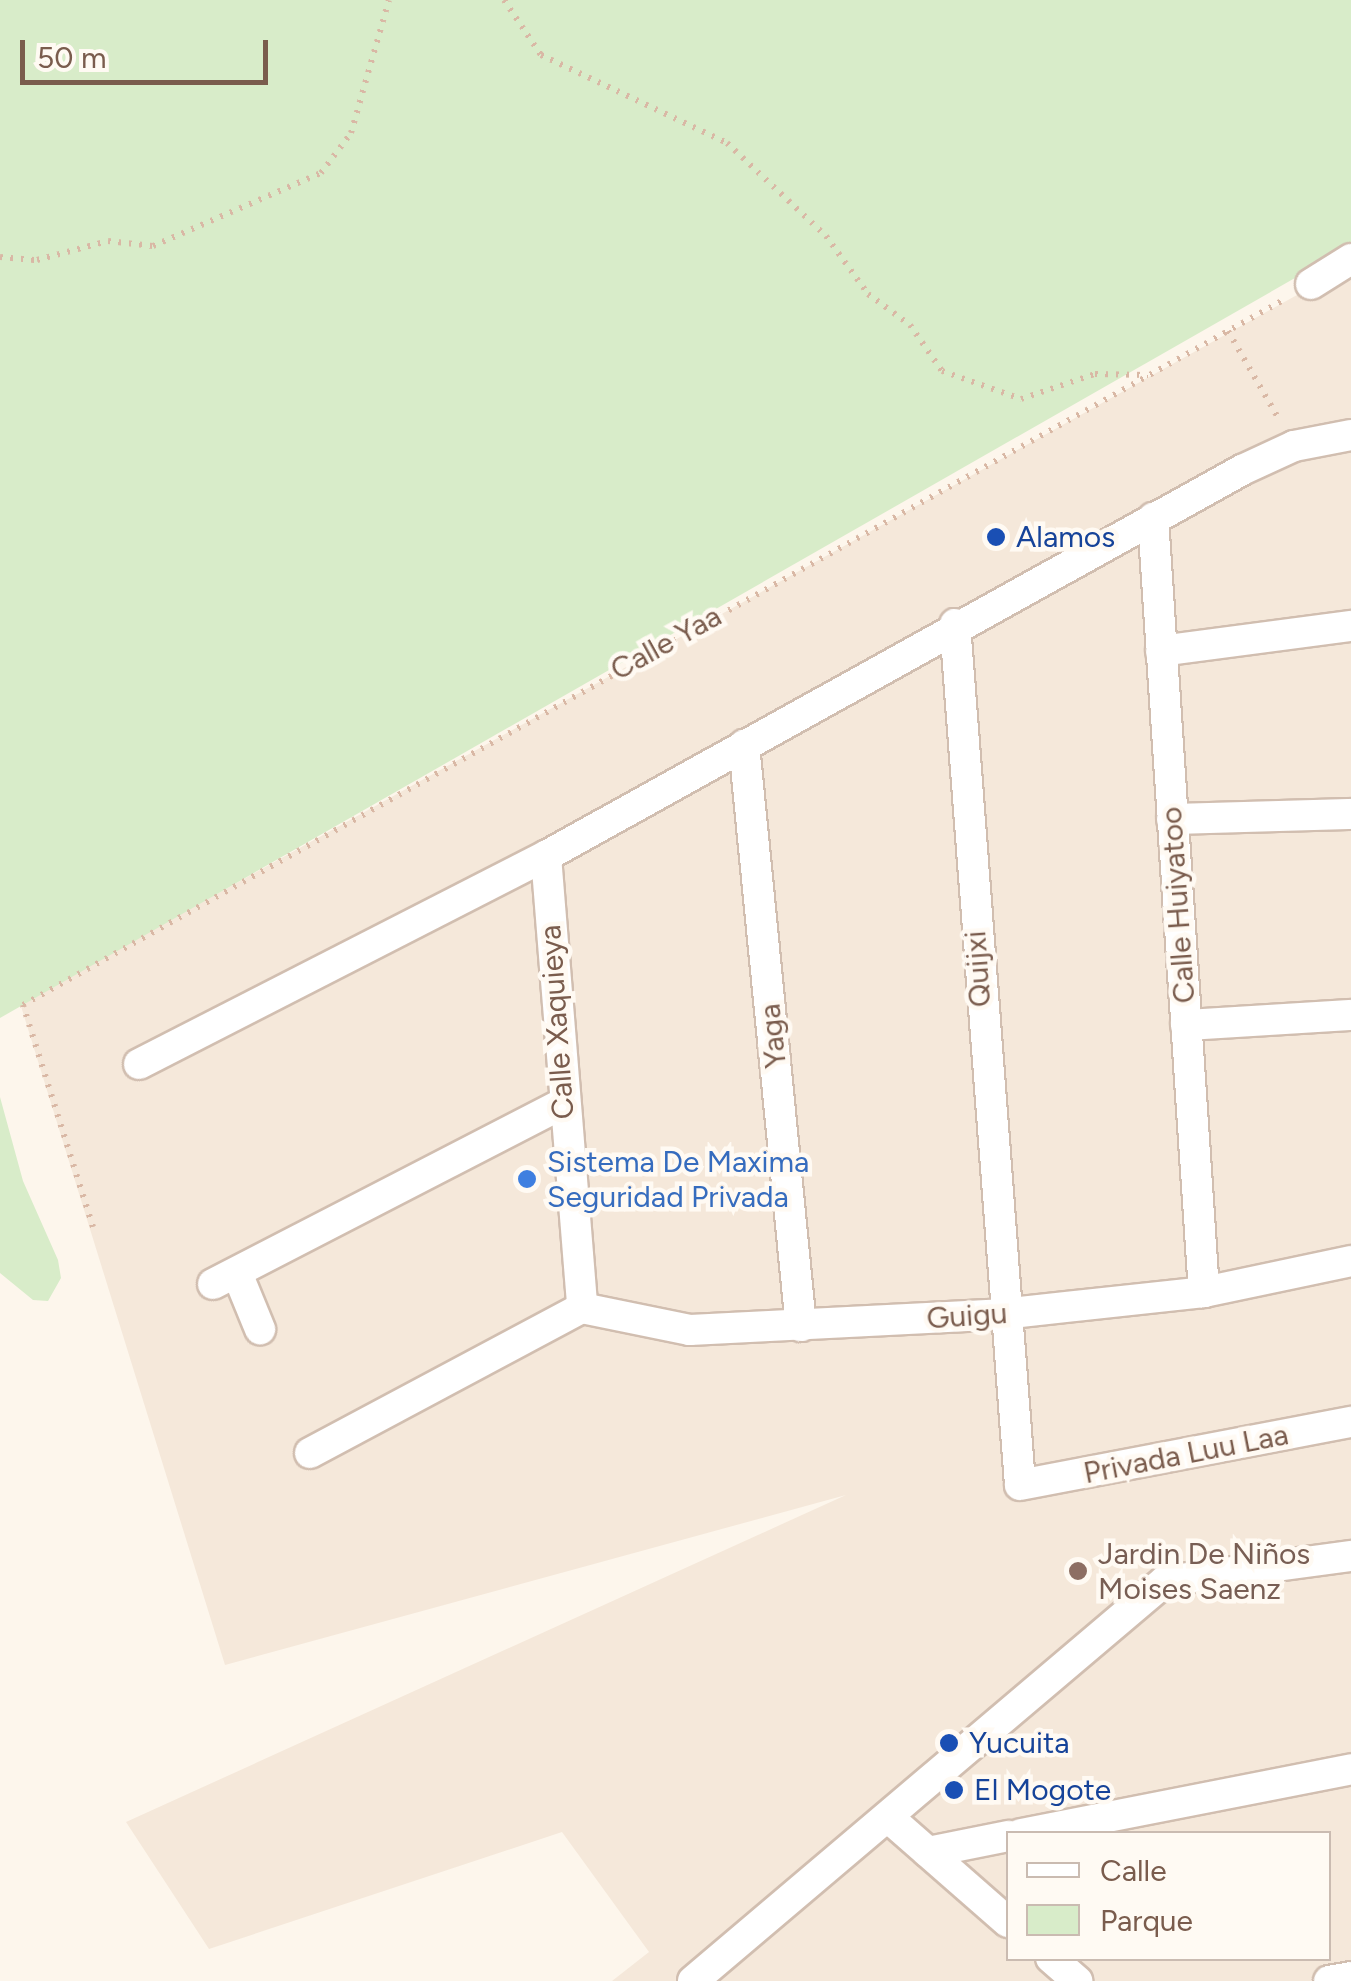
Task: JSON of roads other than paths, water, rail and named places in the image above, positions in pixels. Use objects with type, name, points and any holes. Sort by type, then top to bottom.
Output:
[{"type":"street","points":[[1311,284],[1351,258]]},
{"type":"street","points":[[139,1064],[546,856],[954,624],[1153,518],[1294,446],[1351,436]]},
{"type":"street","name":"Calle Huiyatoo","points":[[1153,518],[1204,1292]]},
{"type":"street","name":"Quijxi","points":[[954,624],[1002,1314],[1020,1486]]},
{"type":"street","points":[[1162,651],[1351,626]]},
{"type":"street","name":"Yaga","points":[[744,745],[802,1326]]},
{"type":"street","points":[[1172,819],[1351,814]]},
{"type":"street","name":"Calle Xaquieya","points":[[546,856],[561,1104],[582,1308]]},
{"type":"street","points":[[1186,1026],[1351,1015]]},
{"type":"street","points":[[260,1328],[225,1278],[561,1104]]},
{"type":"street","name":"Guigu","points":[[582,1308],[690,1330],[1002,1314],[1204,1292],[1351,1261]]},
{"type":"street","points":[[310,1453],[582,1308]]},
{"type":"street","name":"Privada Luu Laa","points":[[1020,1486],[1351,1422]]},
{"type":"street","points":[[693,1981],[1165,1582],[1351,1556]]},
{"type":"street","points":[[1037,1831],[1351,1769]]},
{"type":"street","points":[[889,1818],[1006,1920]]},
{"type":"street","points":[[928,1852],[1006,1836]]},
{"type":"street","points":[[1054,1961],[1077,1981]]},
{"type":"street","points":[[1329,1981],[1351,1977]]},
{"type":"place","name":"Alamos","points":[[996,537]]},
{"type":"place","name":"Sistema De Maxima Seguridad Privada","points":[[527,1179]]},
{"type":"place","name":"Jardin De Niños Moises Saenz","points":[[1078,1571]]},
{"type":"place","name":"Yucuita","points":[[949,1743]]},
{"type":"place","name":"El Mogote","points":[[954,1790]]}]
